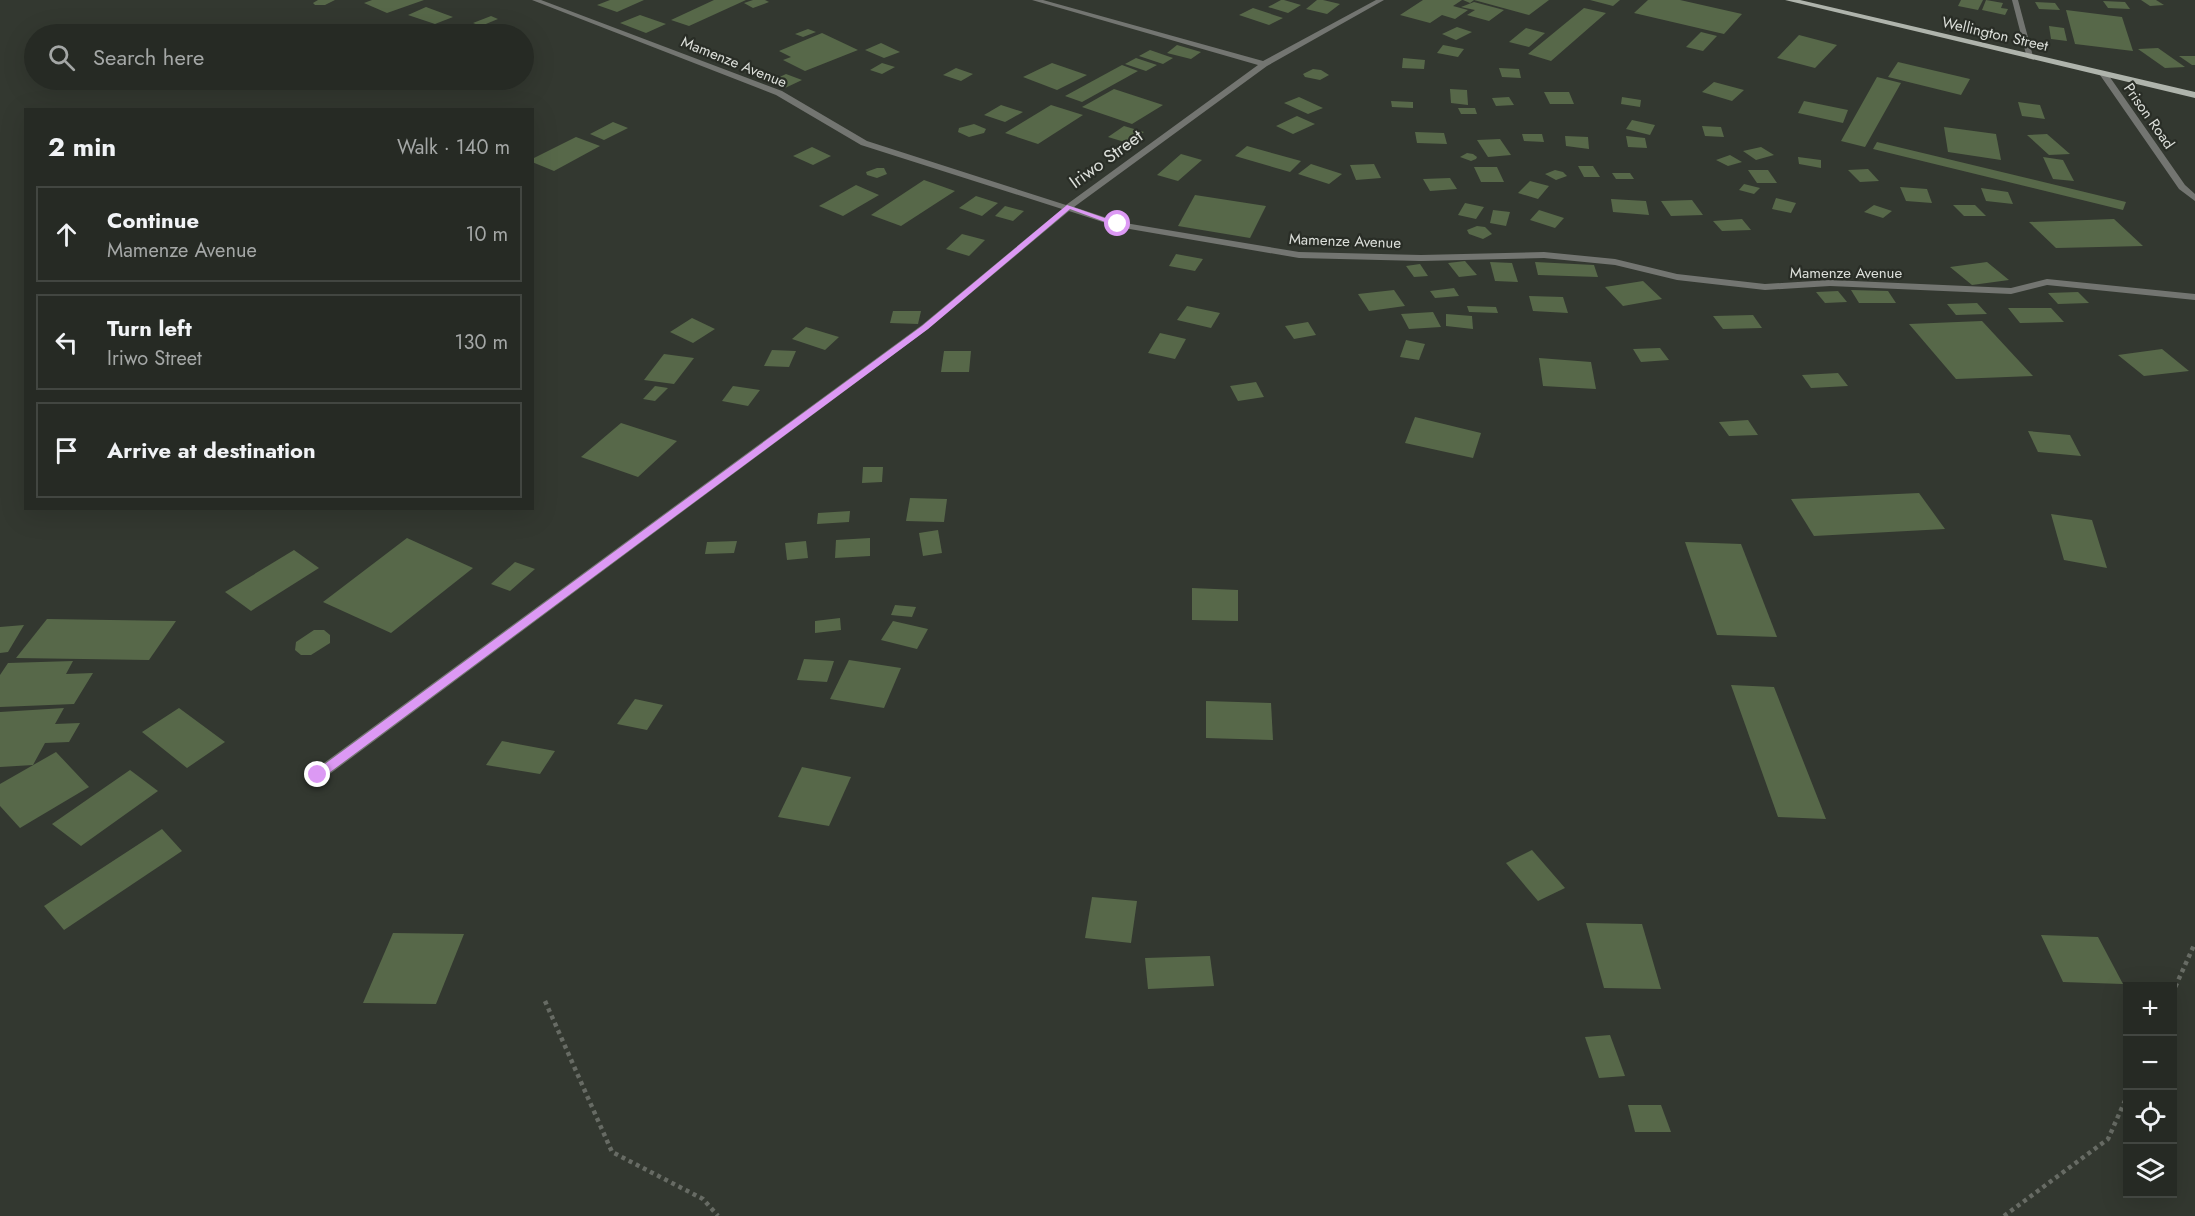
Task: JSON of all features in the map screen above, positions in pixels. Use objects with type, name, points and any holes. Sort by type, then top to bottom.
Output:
[{"type":"main road","name":"Wellington Street","points":[[1789,0],[2195,95]]},
{"type":"street","name":"Mamenze Avenue","points":[[535,0],[779,93],[864,143],[1118,224],[1299,255],[1420,258],[1544,255],[1615,262],[1677,277],[1765,287],[1830,283],[2011,291],[2047,282],[2195,297]]},
{"type":"street","points":[[1035,0],[1264,64]]},
{"type":"street","name":"Iriwo Street","points":[[318,775],[925,327],[1069,207],[1264,64],[1381,0]]},
{"type":"street","points":[[2015,0],[2031,58]]},
{"type":"street","name":"Prison Road","points":[[2104,75],[2182,187],[2195,198]]},
{"type":"path","points":[[2177,983],[2195,944]]},
{"type":"path","points":[[545,1001],[612,1152],[703,1199],[718,1216]]},
{"type":"path","points":[[2004,1216],[2108,1139],[2123,1103]]},
{"type":"building","points":[[318,0],[335,0],[325,5],[313,3]]},
{"type":"building","points":[[372,0],[424,0],[387,13],[364,3]]},
{"type":"building","points":[[610,0],[644,0],[617,12],[597,5]]},
{"type":"building","points":[[714,0],[746,0],[689,26],[671,20]]},
{"type":"building","points":[[753,0],[769,2],[753,8],[744,3]]},
{"type":"building","points":[[1281,0],[1301,5],[1288,13],[1268,7]]},
{"type":"building","points":[[1317,0],[1340,4],[1327,14],[1306,9]]},
{"type":"building","points":[[1423,0],[1462,0],[1453,6],[1468,10],[1455,19],[1442,15],[1430,23],[1400,15]]},
{"type":"building","points":[[1474,0],[1549,0],[1529,15]]},
{"type":"building","points":[[1590,0],[1620,0],[1613,6]]},
{"type":"building","points":[[1648,0],[1680,0],[1742,14],[1724,34],[1634,13]]},
{"type":"building","points":[[1961,0],[1983,0],[1978,10],[1958,6]]},
{"type":"building","points":[[1986,0],[2003,3],[2001,8],[2008,9],[2005,15],[1982,10]]},
{"type":"building","points":[[2141,0],[2156,0],[2164,5],[2150,6]]},
{"type":"building","points":[[2103,1],[2125,2],[2130,9],[2108,8]]},
{"type":"building","points":[[1474,2],[1504,10],[1489,21],[1467,15],[1475,10],[1461,7]]},
{"type":"building","points":[[2035,2],[2055,3],[2060,10],[2039,9]]},
{"type":"building","points":[[426,7],[453,17],[435,24],[408,15]]},
{"type":"building","points":[[1253,8],[1283,18],[1269,25],[1239,15]]},
{"type":"building","points":[[1584,8],[1606,13],[1551,61],[1528,54]]},
{"type":"building","points":[[2066,10],[2122,17],[2133,51],[2075,44]]},
{"type":"building","points":[[640,15],[666,24],[646,33],[620,23]]},
{"type":"building","points":[[491,16],[498,19],[486,24],[473,23]]},
{"type":"building","points":[[2049,26],[2064,28],[2067,41],[2051,39]]},
{"type":"building","points":[[1457,27],[1472,32],[1456,40],[1442,34]]},
{"type":"building","points":[[1526,28],[1545,33],[1529,47],[1509,42]]},
{"type":"building","points":[[808,29],[816,32],[803,37],[795,34]]},
{"type":"building","points":[[1701,32],[1717,36],[1703,51],[1686,47]]},
{"type":"building","points":[[822,33],[858,50],[805,71],[783,60],[791,57],[779,51]]},
{"type":"building","points":[[1799,35],[1837,45],[1815,68],[1777,58]]},
{"type":"building","points":[[881,43],[900,52],[884,58],[865,50]]},
{"type":"building","points":[[1177,45],[1201,52],[1191,59],[1167,53]]},
{"type":"building","points":[[1443,45],[1464,49],[1458,57],[1437,53]]},
{"type":"building","points":[[2158,48],[2185,67],[2165,68],[2138,49]]},
{"type":"building","points":[[1150,50],[1173,58],[1163,64],[1139,56]]},
{"type":"building","points":[[2179,56],[2195,56],[2195,65],[2192,65]]},
{"type":"building","points":[[1136,58],[1157,65],[1146,71],[1125,64]]},
{"type":"building","points":[[1403,58],[1425,60],[1424,69],[1402,68]]},
{"type":"building","points":[[1898,62],[1970,79],[1961,95],[1888,77]]},
{"type":"building","points":[[882,63],[895,67],[882,74],[870,70]]},
{"type":"building","points":[[1052,63],[1087,75],[1057,90],[1023,77]]},
{"type":"building","points":[[1122,65],[1138,71],[1082,102],[1065,96]]},
{"type":"building","points":[[956,68],[973,74],[961,81],[943,75]]},
{"type":"building","points":[[1499,68],[1519,69],[1521,78],[1502,77]]},
{"type":"building","points":[[1313,69],[1321,70],[1329,75],[1320,80],[1305,77],[1303,74]]},
{"type":"building","points":[[786,74],[802,80],[785,88],[769,82]]},
{"type":"building","points":[[1877,77],[1901,83],[1865,147],[1841,141]]},
{"type":"building","points":[[1714,82],[1744,90],[1732,101],[1702,92]]},
{"type":"building","points":[[1114,89],[1163,105],[1132,124],[1082,107]]},
{"type":"building","points":[[1450,89],[1467,90],[1468,105],[1451,103]]},
{"type":"building","points":[[1544,92],[1569,92],[1574,104],[1550,104]]},
{"type":"building","points":[[1299,97],[1323,108],[1308,114],[1284,103]]},
{"type":"building","points":[[1509,97],[1514,105],[1496,106],[1492,98]]},
{"type":"building","points":[[1622,97],[1641,100],[1640,107],[1621,104]]},
{"type":"building","points":[[1391,101],[1413,102],[1413,108],[1392,107]]},
{"type":"building","points":[[1804,101],[1848,110],[1843,123],[1798,113]]},
{"type":"building","points":[[2018,102],[2040,105],[2045,119],[2022,116]]},
{"type":"building","points":[[1001,105],[1023,112],[1005,122],[984,115]]},
{"type":"building","points":[[1051,105],[1083,115],[1038,144],[1005,133]]},
{"type":"building","points":[[1458,108],[1475,108],[1477,114],[1461,114]]},
{"type":"building","points":[[1297,116],[1315,124],[1293,134],[1276,126]]},
{"type":"building","points":[[1632,120],[1655,125],[1650,135],[1626,129]]},
{"type":"building","points":[[613,122],[628,128],[604,140],[590,134]]},
{"type":"building","points":[[974,124],[986,129],[984,133],[969,137],[958,132],[959,128]]},
{"type":"building","points":[[1124,126],[1144,132],[1128,143],[1108,137]]},
{"type":"building","points":[[1702,126],[1721,127],[1724,137],[1705,136]]},
{"type":"building","points":[[1944,127],[1996,134],[2001,160],[1948,152]]},
{"type":"building","points":[[1415,132],[1444,133],[1447,144],[1417,143]]},
{"type":"building","points":[[1522,134],[1542,134],[1544,142],[1524,141]]},
{"type":"building","points":[[2047,134],[2070,154],[2049,155],[2027,135]]},
{"type":"building","points":[[1565,136],[1588,137],[1589,149],[1566,146]]},
{"type":"building","points":[[1626,136],[1645,138],[1647,148],[1628,147]]},
{"type":"building","points":[[576,137],[600,146],[554,171],[534,163],[534,158]]},
{"type":"building","points":[[1500,139],[1511,155],[1488,157],[1477,140]]},
{"type":"building","points":[[1877,142],[2126,202],[2123,210],[1873,149]]},
{"type":"building","points":[[1247,146],[1301,161],[1290,172],[1235,156]]},
{"type":"building","points":[[812,147],[831,156],[813,165],[793,156]]},
{"type":"building","points":[[1761,147],[1774,155],[1756,160],[1743,151]]},
{"type":"building","points":[[1467,153],[1473,154],[1477,157],[1476,159],[1471,161],[1460,157]]},
{"type":"building","points":[[1181,154],[1202,160],[1178,181],[1157,175]]},
{"type":"building","points":[[1730,155],[1742,162],[1728,166],[1716,160]]},
{"type":"building","points":[[1798,157],[1821,160],[1821,168],[1799,164]]},
{"type":"building","points":[[2043,157],[2063,160],[2074,181],[2053,179]]},
{"type":"building","points":[[1311,164],[1342,174],[1329,184],[1298,174]]},
{"type":"building","points":[[1374,164],[1381,178],[1356,180],[1350,165]]},
{"type":"building","points":[[1578,166],[1593,166],[1600,177],[1584,177]]},
{"type":"building","points":[[1474,167],[1497,167],[1504,182],[1481,182]]},
{"type":"building","points":[[884,168],[887,174],[877,178],[867,175],[866,172]]},
{"type":"building","points":[[1868,169],[1879,181],[1860,182],[1848,170]]},
{"type":"building","points":[[1555,170],[1567,176],[1556,180],[1545,174]]},
{"type":"building","points":[[1748,170],[1768,170],[1777,183],[1757,183]]},
{"type":"building","points":[[1612,173],[1630,173],[1634,179],[1616,179]]},
{"type":"building","points":[[1450,178],[1457,189],[1430,191],[1423,179]]},
{"type":"building","points":[[924,180],[955,191],[901,226],[871,215]]},
{"type":"building","points":[[1530,181],[1549,186],[1538,199],[1518,193]]},
{"type":"building","points":[[1744,184],[1760,188],[1754,194],[1739,190]]},
{"type":"building","points":[[856,185],[879,195],[843,216],[819,206]]},
{"type":"building","points":[[1900,187],[1927,189],[1932,203],[1906,201]]},
{"type":"building","points":[[1981,188],[2008,192],[2013,204],[1986,201]]},
{"type":"building","points":[[1195,195],[1266,206],[1250,238],[1178,226]]},
{"type":"building","points":[[976,196],[998,203],[982,216],[959,208]]},
{"type":"building","points":[[1776,198],[1796,203],[1791,213],[1772,209]]},
{"type":"building","points":[[1611,199],[1646,201],[1649,215],[1613,212]]},
{"type":"building","points":[[1692,200],[1703,215],[1671,216],[1661,201]]},
{"type":"building","points":[[1465,203],[1484,207],[1476,219],[1458,215]]},
{"type":"building","points":[[1874,205],[1892,211],[1883,218],[1864,212]]},
{"type":"building","points":[[1953,205],[1975,205],[1986,216],[1964,216]]},
{"type":"building","points":[[1005,206],[1024,211],[1013,221],[995,216]]},
{"type":"building","points":[[1493,210],[1510,212],[1506,226],[1490,223]]},
{"type":"building","points":[[1539,210],[1564,218],[1555,228],[1530,220]]},
{"type":"building","points":[[1742,219],[1751,230],[1722,231],[1713,221]]},
{"type":"building","points":[[2114,219],[2143,246],[2056,248],[2029,222]]},
{"type":"building","points":[[1477,226],[1485,227],[1492,234],[1483,239],[1469,234],[1467,230]]},
{"type":"building","points":[[962,234],[985,240],[969,256],[946,249]]},
{"type":"building","points":[[1176,254],[1203,259],[1195,271],[1169,266]]},
{"type":"building","points":[[1465,261],[1477,275],[1459,277],[1448,263]]},
{"type":"building","points":[[1490,262],[1512,263],[1518,282],[1495,281]]},
{"type":"building","points":[[1535,262],[1594,265],[1598,277],[1538,275]]},
{"type":"building","points":[[1987,262],[2009,280],[1972,285],[1950,267]]},
{"type":"building","points":[[1420,264],[1428,276],[1414,277],[1406,266]]},
{"type":"building","points":[[1643,281],[1662,299],[1623,306],[1605,287]]},
{"type":"building","points":[[1454,288],[1459,296],[1435,298],[1430,291]]},
{"type":"building","points":[[1394,290],[1405,306],[1369,311],[1358,294]]},
{"type":"building","points":[[1851,290],[1888,291],[1896,303],[1859,303]]},
{"type":"building","points":[[1838,291],[1847,302],[1825,303],[1816,292]]},
{"type":"building","points":[[2078,292],[2089,303],[2058,304],[2048,293]]},
{"type":"building","points":[[1529,296],[1563,297],[1568,313],[1533,311]]},
{"type":"building","points":[[1977,303],[1987,314],[1956,315],[1947,304]]},
{"type":"building","points":[[1187,306],[1220,313],[1211,328],[1177,320]]},
{"type":"building","points":[[1467,306],[1496,307],[1498,313],[1469,312]]},
{"type":"building","points":[[2008,308],[2051,308],[2064,322],[2020,323]]},
{"type":"building","points":[[893,311],[921,311],[918,324],[890,323]]},
{"type":"building","points":[[1433,312],[1441,327],[1409,329],[1401,314]]},
{"type":"building","points":[[1446,314],[1472,316],[1473,329],[1446,326]]},
{"type":"building","points":[[1753,315],[1762,328],[1723,329],[1713,316]]},
{"type":"building","points":[[692,318],[715,329],[693,343],[670,332]]},
{"type":"building","points":[[1982,321],[2033,376],[1956,379],[1909,324]]},
{"type":"building","points":[[1308,322],[1316,335],[1294,339],[1285,326]]},
{"type":"building","points":[[806,327],[839,337],[825,350],[792,339]]},
{"type":"building","points":[[1160,333],[1186,339],[1175,359],[1148,353]]},
{"type":"building","points":[[1406,340],[1425,344],[1419,360],[1400,357]]},
{"type":"building","points":[[1660,348],[1669,360],[1641,362],[1633,349]]},
{"type":"building","points":[[2162,349],[2189,371],[2144,376],[2118,355]]},
{"type":"building","points":[[772,350],[796,351],[789,367],[764,366]]},
{"type":"building","points":[[944,351],[971,351],[969,372],[941,372]]},
{"type":"building","points":[[664,354],[694,358],[674,384],[644,380]]},
{"type":"building","points":[[1539,358],[1591,362],[1596,389],[1543,386]]},
{"type":"building","points":[[1838,373],[1848,386],[1811,388],[1802,375]]},
{"type":"building","points":[[1256,382],[1264,397],[1238,401],[1230,386]]},
{"type":"building","points":[[655,386],[668,388],[655,401],[643,399]]},
{"type":"building","points":[[733,386],[760,390],[748,406],[722,401]]},
{"type":"building","points":[[1415,417],[1481,433],[1473,458],[1405,443]]},
{"type":"building","points":[[1748,420],[1758,435],[1729,436],[1719,422]]},
{"type":"building","points":[[621,423],[677,441],[638,477],[581,457]]},
{"type":"building","points":[[2028,431],[2070,435],[2081,456],[2038,452]]},
{"type":"building","points":[[863,467],[883,467],[882,482],[862,483]]},
{"type":"building","points":[[1919,493],[1945,529],[1814,536],[1791,499]]},
{"type":"building","points":[[910,498],[947,499],[944,522],[906,521]]},
{"type":"building","points":[[850,511],[849,522],[817,524],[818,513]]},
{"type":"building","points":[[2051,514],[2092,520],[2107,568],[2064,560]]},
{"type":"building","points":[[938,530],[942,553],[923,556],[919,533]]},
{"type":"building","points":[[407,538],[473,568],[391,633],[323,602]]},
{"type":"building","points":[[870,538],[870,556],[835,558],[836,540]]},
{"type":"building","points":[[737,541],[734,553],[705,554],[707,542]]},
{"type":"building","points":[[806,541],[808,558],[787,560],[785,543]]},
{"type":"building","points":[[1685,542],[1741,544],[1777,637],[1717,635]]},
{"type":"building","points":[[294,550],[319,568],[251,611],[225,592]]},
{"type":"building","points":[[515,562],[535,569],[510,591],[491,584]]},
{"type":"building","points":[[1192,588],[1238,590],[1238,621],[1192,620]]},
{"type":"building","points":[[895,605],[916,607],[912,617],[891,615]]},
{"type":"building","points":[[840,618],[841,630],[815,633],[815,621]]},
{"type":"building","points":[[47,619],[176,621],[149,660],[16,658]]},
{"type":"building","points":[[893,621],[928,629],[917,649],[881,640]]},
{"type":"building","points":[[24,625],[8,652],[0,653],[0,627]]},
{"type":"building","points":[[314,630],[324,630],[330,635],[330,643],[311,655],[301,655],[295,650],[296,642]]},
{"type":"building","points":[[804,659],[834,661],[827,682],[797,680]]},
{"type":"building","points":[[849,660],[901,668],[884,708],[830,699]]},
{"type":"building","points":[[73,661],[66,674],[93,673],[74,704],[0,707],[0,675],[8,663]]},
{"type":"building","points":[[1731,685],[1774,687],[1826,819],[1778,817]]},
{"type":"building","points":[[635,699],[663,705],[647,730],[617,724]]},
{"type":"building","points":[[1206,701],[1271,703],[1273,740],[1206,738]]},
{"type":"building","points":[[64,708],[55,724],[80,723],[69,742],[45,743],[33,765],[0,767],[0,712]]},
{"type":"building","points":[[179,708],[225,742],[187,768],[142,732]]},
{"type":"building","points":[[502,741],[555,751],[540,774],[486,765]]},
{"type":"building","points":[[56,752],[89,787],[20,828],[0,806],[0,784]]},
{"type":"building","points":[[802,767],[851,777],[829,826],[778,817]]},
{"type":"building","points":[[130,770],[158,791],[81,846],[52,824]]},
{"type":"building","points":[[162,829],[182,851],[64,930],[44,906]]},
{"type":"building","points":[[1532,850],[1565,888],[1538,901],[1506,863]]},
{"type":"building","points":[[1092,897],[1137,901],[1131,943],[1085,938]]},
{"type":"building","points":[[1586,923],[1642,924],[1661,989],[1604,988]]},
{"type":"building","points":[[393,933],[464,934],[436,1004],[363,1003]]},
{"type":"building","points":[[2041,935],[2098,937],[2123,984],[2063,982]]},
{"type":"building","points":[[1210,956],[1214,986],[1148,989],[1145,958]]},
{"type":"building","points":[[1610,1035],[1625,1076],[1599,1078],[1585,1037]]},
{"type":"building","points":[[1628,1105],[1661,1105],[1671,1132],[1635,1132]]},
{"type":"route","points":[[318,775],[925,327],[1069,207],[1118,224]]}]
